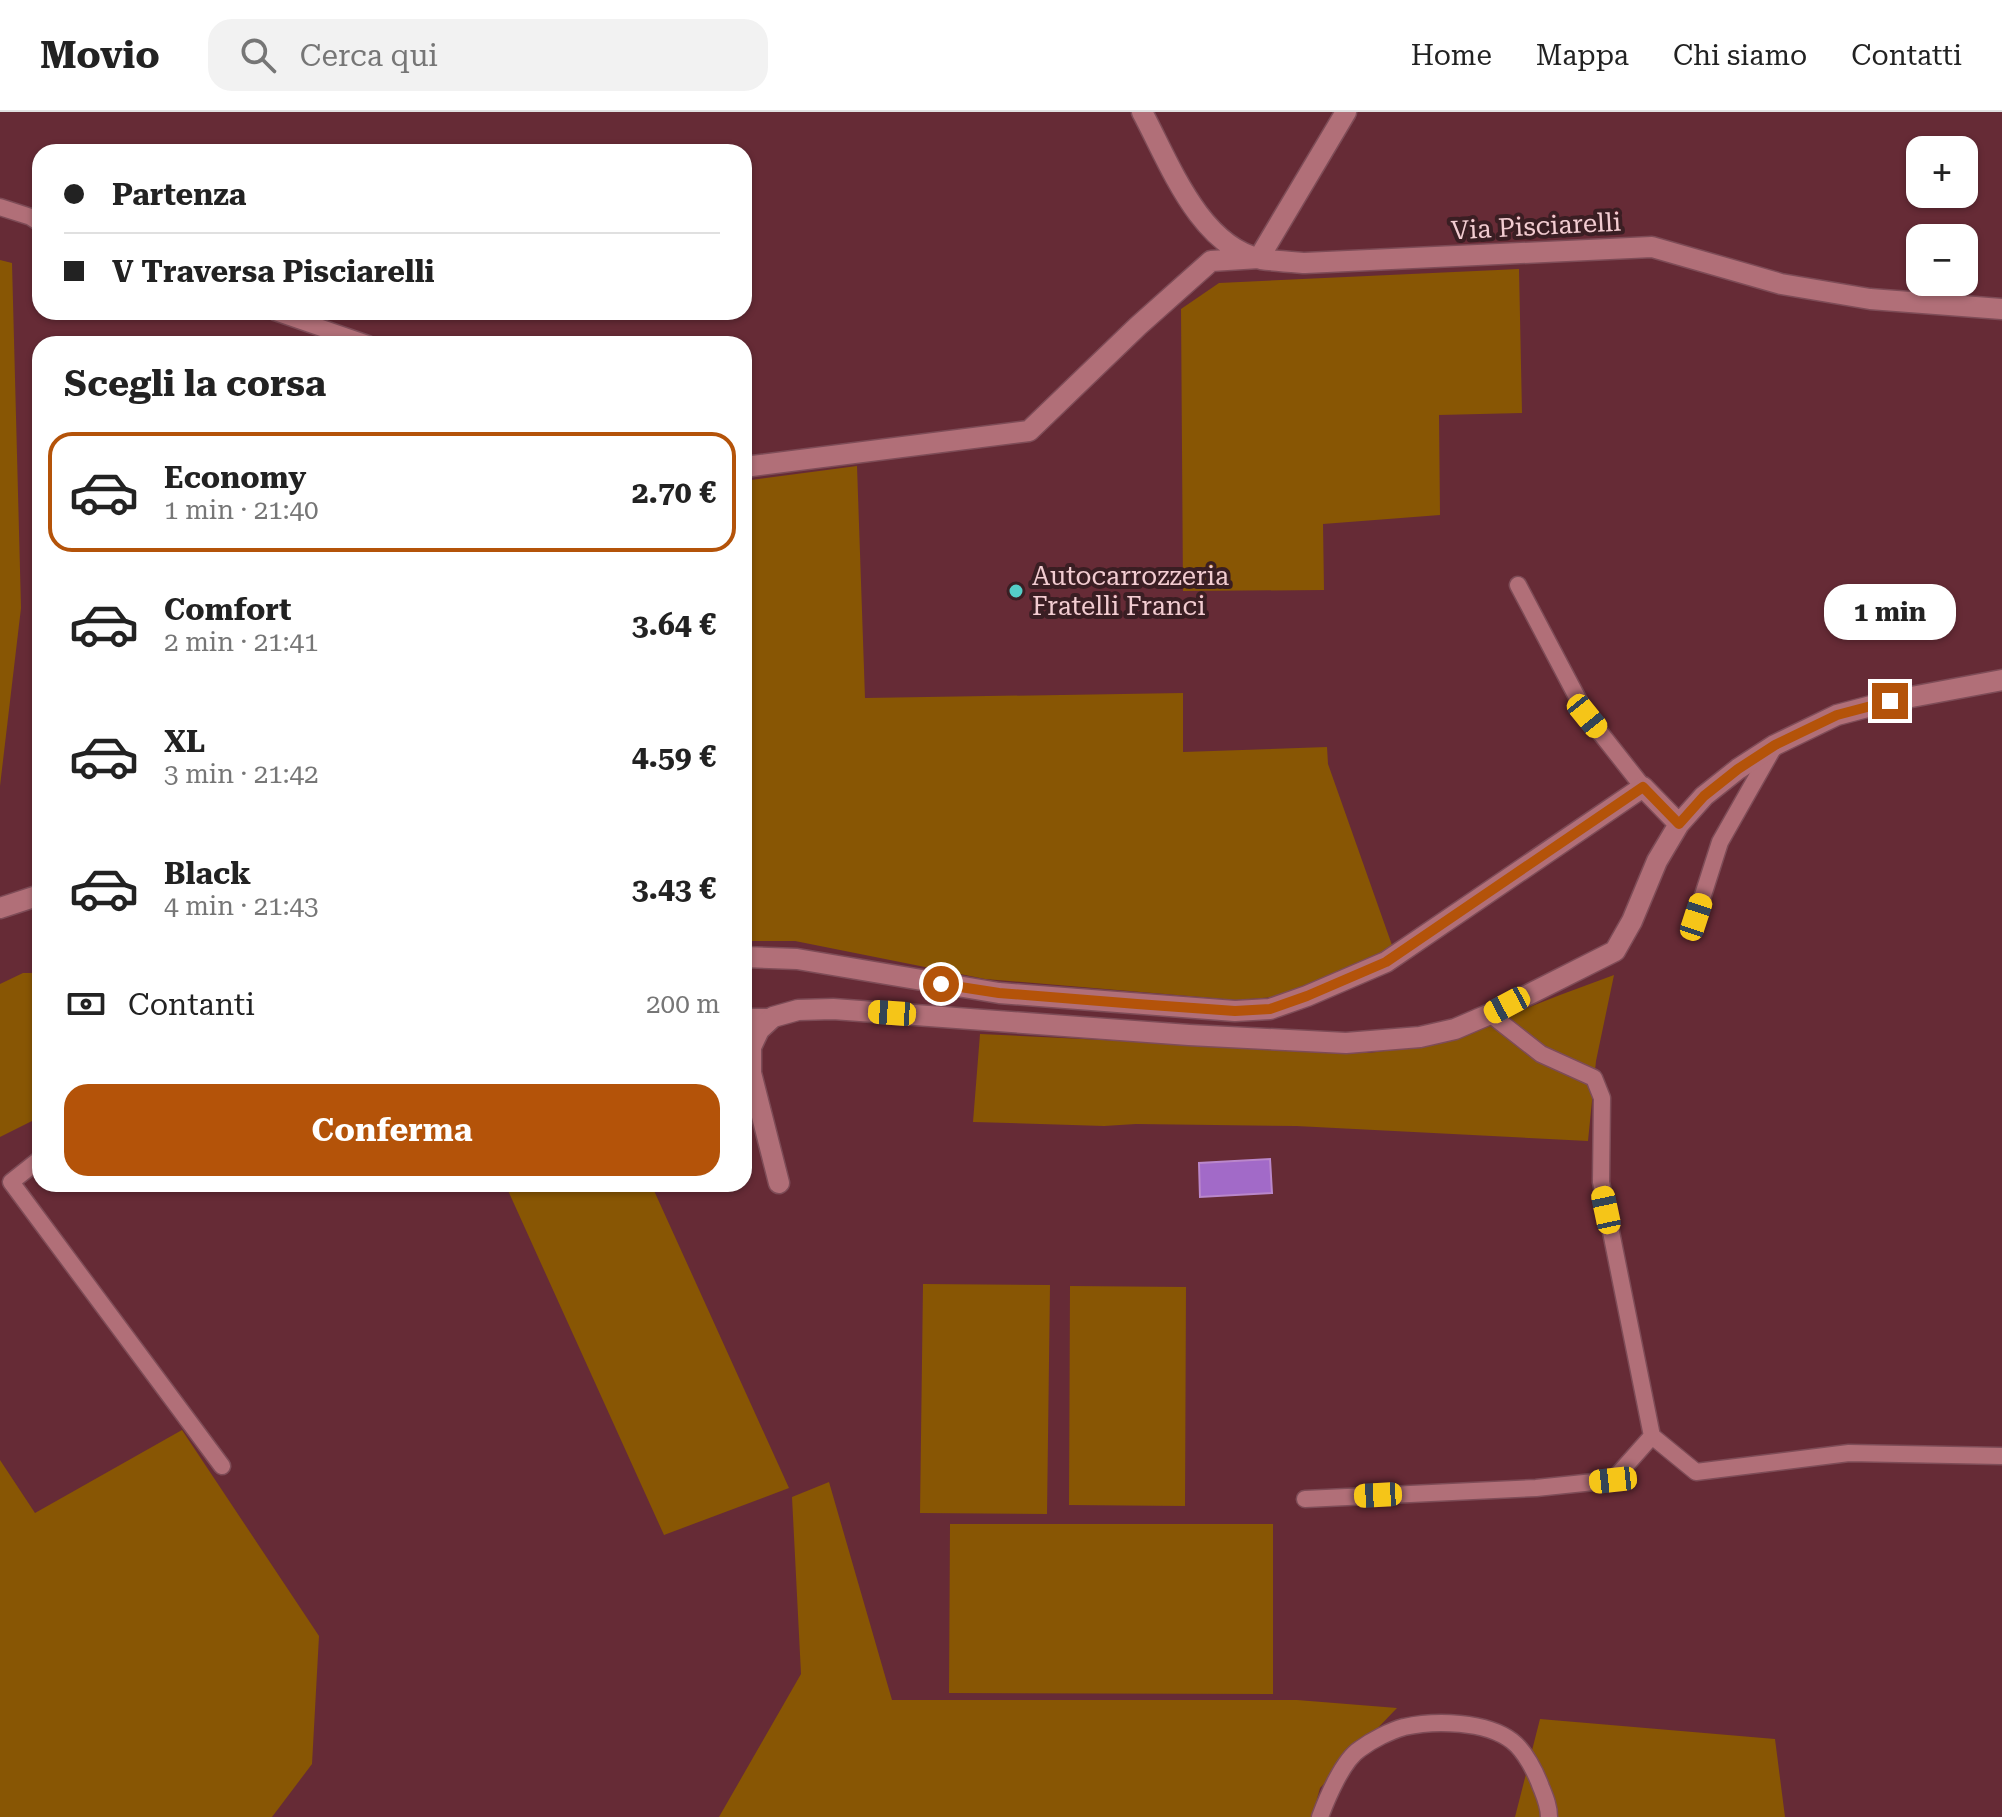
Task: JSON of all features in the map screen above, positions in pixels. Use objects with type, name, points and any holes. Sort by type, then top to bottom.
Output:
[{"type":"street","name":"Via Pisciarelli","points":[[1142,112],[1203,220],[1227,244],[1259,258],[1305,263],[1652,247],[1781,284],[1870,299],[2002,309]]},
{"type":"street","points":[[752,466],[1029,431],[1211,261],[1259,258],[1346,112]]},
{"type":"street","points":[[752,1045],[759,1030],[773,1017],[798,1010],[833,1009],[1189,1035],[1346,1043],[1420,1037],[1455,1029],[1615,951],[1632,921],[1657,861],[1679,824],[1704,796],[1775,745],[1837,715],[1890,701],[2002,680]]},
{"type":"street","points":[[752,957],[797,959],[999,993],[1235,1011],[1270,1009],[1386,962],[1643,787],[1679,824]]},
{"type":"street","points":[[0,908],[32,898]]},
{"type":"street","points":[[752,1077],[779,1183]]},
{"type":"lane","points":[[0,207],[32,218]]},
{"type":"lane","points":[[298,320],[345,336]]},
{"type":"lane","points":[[1518,585],[1587,716],[1643,787]]},
{"type":"lane","points":[[1696,917],[1720,842],[1775,745]]},
{"type":"lane","points":[[1490,1014],[1541,1054],[1594,1078],[1602,1098],[1601,1182],[1652,1436],[1696,1472],[1849,1453],[2002,1456]]},
{"type":"lane","points":[[752,1017],[773,1017]]},
{"type":"lane","points":[[32,1165],[11,1182],[222,1466]]},
{"type":"lane","points":[[1305,1499],[1536,1488],[1613,1480],[1652,1436]]},
{"type":"lane","points":[[1320,1817],[1327,1798],[1357,1750],[1403,1728],[1456,1724],[1483,1727],[1512,1742],[1536,1771],[1549,1807],[1549,1817]]},
{"type":"shaded area","points":[[0,260],[12,263],[21,608],[0,786]]},
{"type":"shaded area","points":[[1519,269],[1522,413],[1439,415],[1440,515],[1323,524],[1324,590],[1183,591],[1181,309],[1219,283]]},
{"type":"shaded area","points":[[857,466],[865,698],[1183,693],[1183,752],[1327,747],[1328,764],[1393,948],[1287,996],[1236,1000],[985,979],[795,941],[752,941],[752,480]]},
{"type":"shaded area","points":[[23,973],[32,973],[32,1121],[0,1137],[0,984]]},
{"type":"shaded area","points":[[1614,975],[1596,1061],[1588,1141],[1296,1126],[973,1122],[980,1034],[1369,1053],[1436,1044]]},
{"type":"shaded area","points":[[1270,1159],[1272,1193],[1200,1197],[1199,1163]]},
{"type":"shaded area","points":[[509,1192],[655,1192],[789,1488],[664,1535]]},
{"type":"shaded area","points":[[923,1284],[1050,1285],[1047,1514],[920,1513]]},
{"type":"shaded area","points":[[1070,1286],[1186,1287],[1185,1506],[1069,1505]]},
{"type":"shaded area","points":[[182,1430],[319,1636],[312,1764],[272,1817],[0,1817],[0,1460],[35,1513]]},
{"type":"shaded area","points":[[829,1482],[892,1700],[1297,1700],[1397,1708],[1320,1788],[1312,1817],[719,1817],[801,1674],[792,1497]]},
{"type":"shaded area","points":[[950,1524],[1273,1524],[1273,1694],[949,1693]]},
{"type":"shaded area","points":[[1540,1719],[1775,1739],[1785,1817],[1515,1817]]},
{"type":"place","name":"Autocarrozzeria Fratelli Franci","points":[[1016,591]]},
{"type":"route","points":[[941,984],[999,993],[1137,1004],[1235,1011],[1270,1009],[1386,962],[1643,787],[1679,824],[1704,796],[1775,745],[1837,715],[1890,701]]}]
